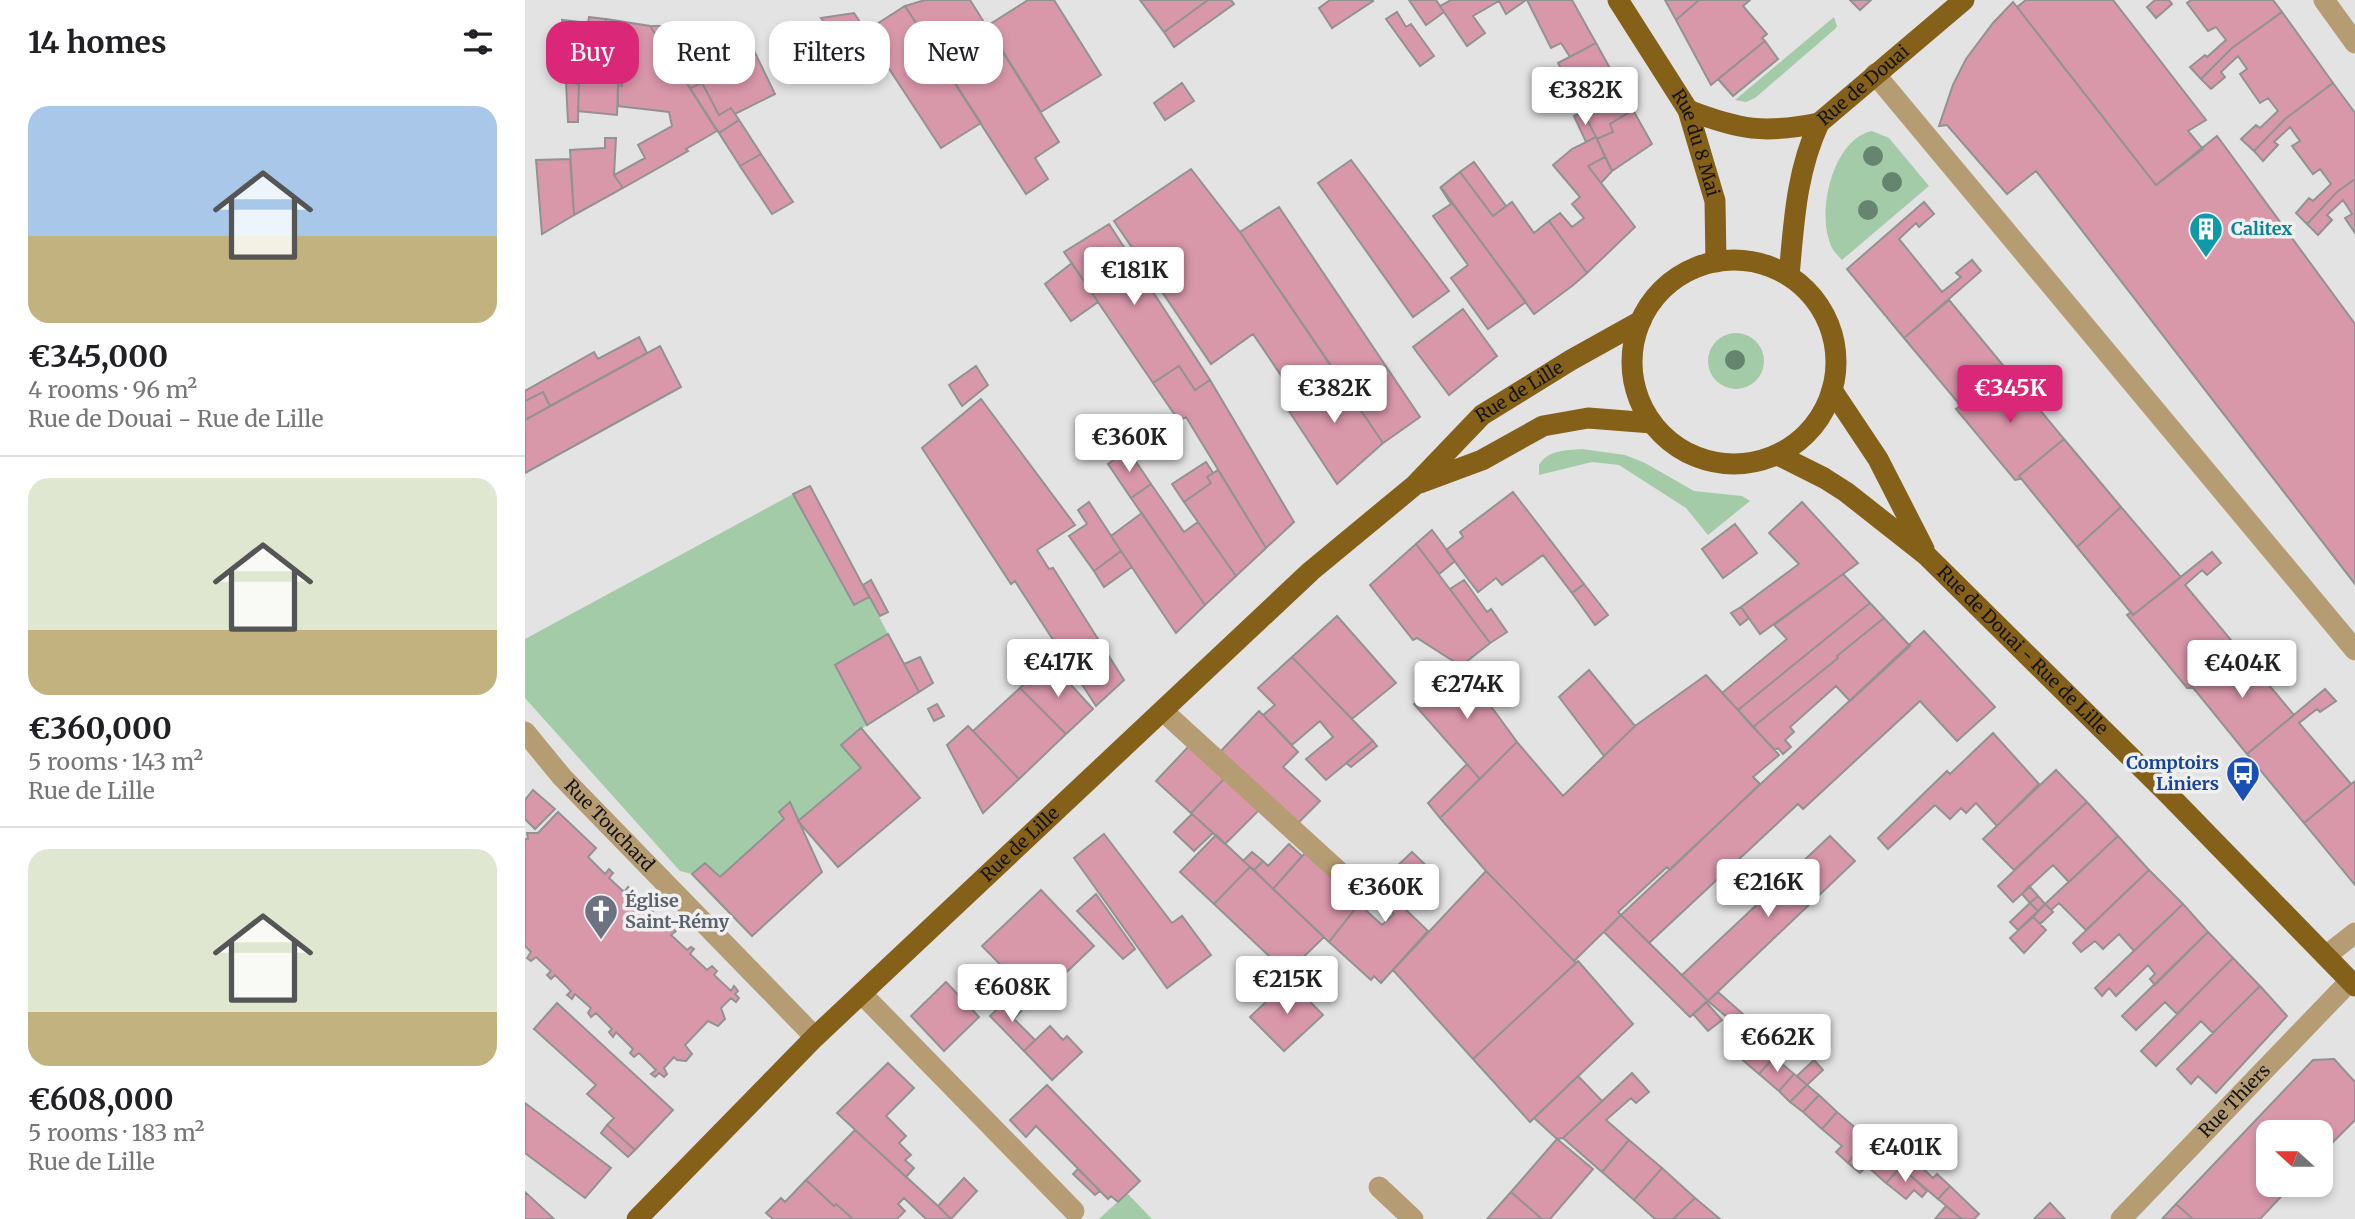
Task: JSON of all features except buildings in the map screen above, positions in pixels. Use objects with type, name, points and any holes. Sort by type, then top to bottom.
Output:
[{"type":"main road","name":"Rue du 8 Mai","points":[[1618,0],[1688,110],[1715,201],[1716,262]]},
{"type":"main road","name":"Rue de Douai","points":[[1789,276],[1795,197],[1808,146],[1819,123],[1964,0]]},
{"type":"main road","points":[[1688,110],[1726,125],[1761,131],[1819,123]]},
{"type":"main road","points":[[1742,260],[1766,265],[1789,276],[1814,298],[1830,326],[1836,358],[1832,390],[1824,411],[1812,429],[1796,444],[1777,455],[1751,463],[1723,464],[1695,457],[1666,439],[1652,423],[1640,401],[1634,378],[1633,349],[1641,321],[1658,293],[1671,282],[1700,266],[1716,262],[1742,260]]},
{"type":"main road","name":"Rue de Lille","points":[[638,1219],[815,1037],[1311,571],[1415,485],[1482,415],[1641,321]]},
{"type":"main road","name":"Rue de Douai - Rue de Lille","points":[[1832,390],[1878,459],[1926,555]]},
{"type":"main road","name":"Rue de Lille","points":[[1415,485],[1482,460],[1543,426],[1588,418],[1652,423]]},
{"type":"main road","name":"Rue de Douai - Rue de Lille","points":[[1777,455],[1825,478],[1846,492],[1926,555],[2353,983]]},
{"type":"lane","points":[[2324,0],[2355,43]]},
{"type":"lane","points":[[1875,74],[2355,650]]},
{"type":"lane","points":[[1163,711],[1357,889]]},
{"type":"lane","name":"Rue Touchard","points":[[525,733],[562,777],[815,1037]]},
{"type":"lane","points":[[2327,955],[2355,933]]},
{"type":"lane","name":"Rue Thiers","points":[[2121,1219],[2353,983]]},
{"type":"lane","points":[[862,994],[1074,1211]]},
{"type":"lane","points":[[1379,1187],[1413,1219]]},
{"type":"green space","points":[[1834,17],[1837,26],[1835,29],[1755,98],[1746,102],[1735,100]]},
{"type":"green space","points":[[1872,131],[1889,138],[1929,186],[1842,260],[1832,248],[1826,229],[1827,195],[1838,161],[1847,147],[1858,137]]},
{"type":"green space","points":[[1736,333],[1747,335],[1756,341],[1762,350],[1762,372],[1756,381],[1747,387],[1736,389],[1725,387],[1716,381],[1710,372],[1708,361],[1710,350],[1716,341],[1725,335]]},
{"type":"green space","points":[[1582,449],[1625,455],[1645,463],[1694,491],[1742,496],[1750,501],[1708,535],[1686,508],[1619,465],[1592,462],[1539,475],[1539,465],[1548,456]]},
{"type":"green space","points":[[793,494],[854,605],[869,597],[888,634],[835,665],[867,725],[841,745],[861,768],[798,821],[789,803],[779,812],[784,819],[720,877],[705,863],[692,874],[680,871],[525,698],[525,639]]},
{"type":"green space","points":[[1127,1193],[1152,1219],[1099,1219]]},
{"type":"place","name":"Calitex","points":[[2206,259]]},
{"type":"place","name":"Comptoirs Liniers","points":[[2243,803]]},
{"type":"place","name":"Église Saint-Rémy","points":[[601,941]]}]
